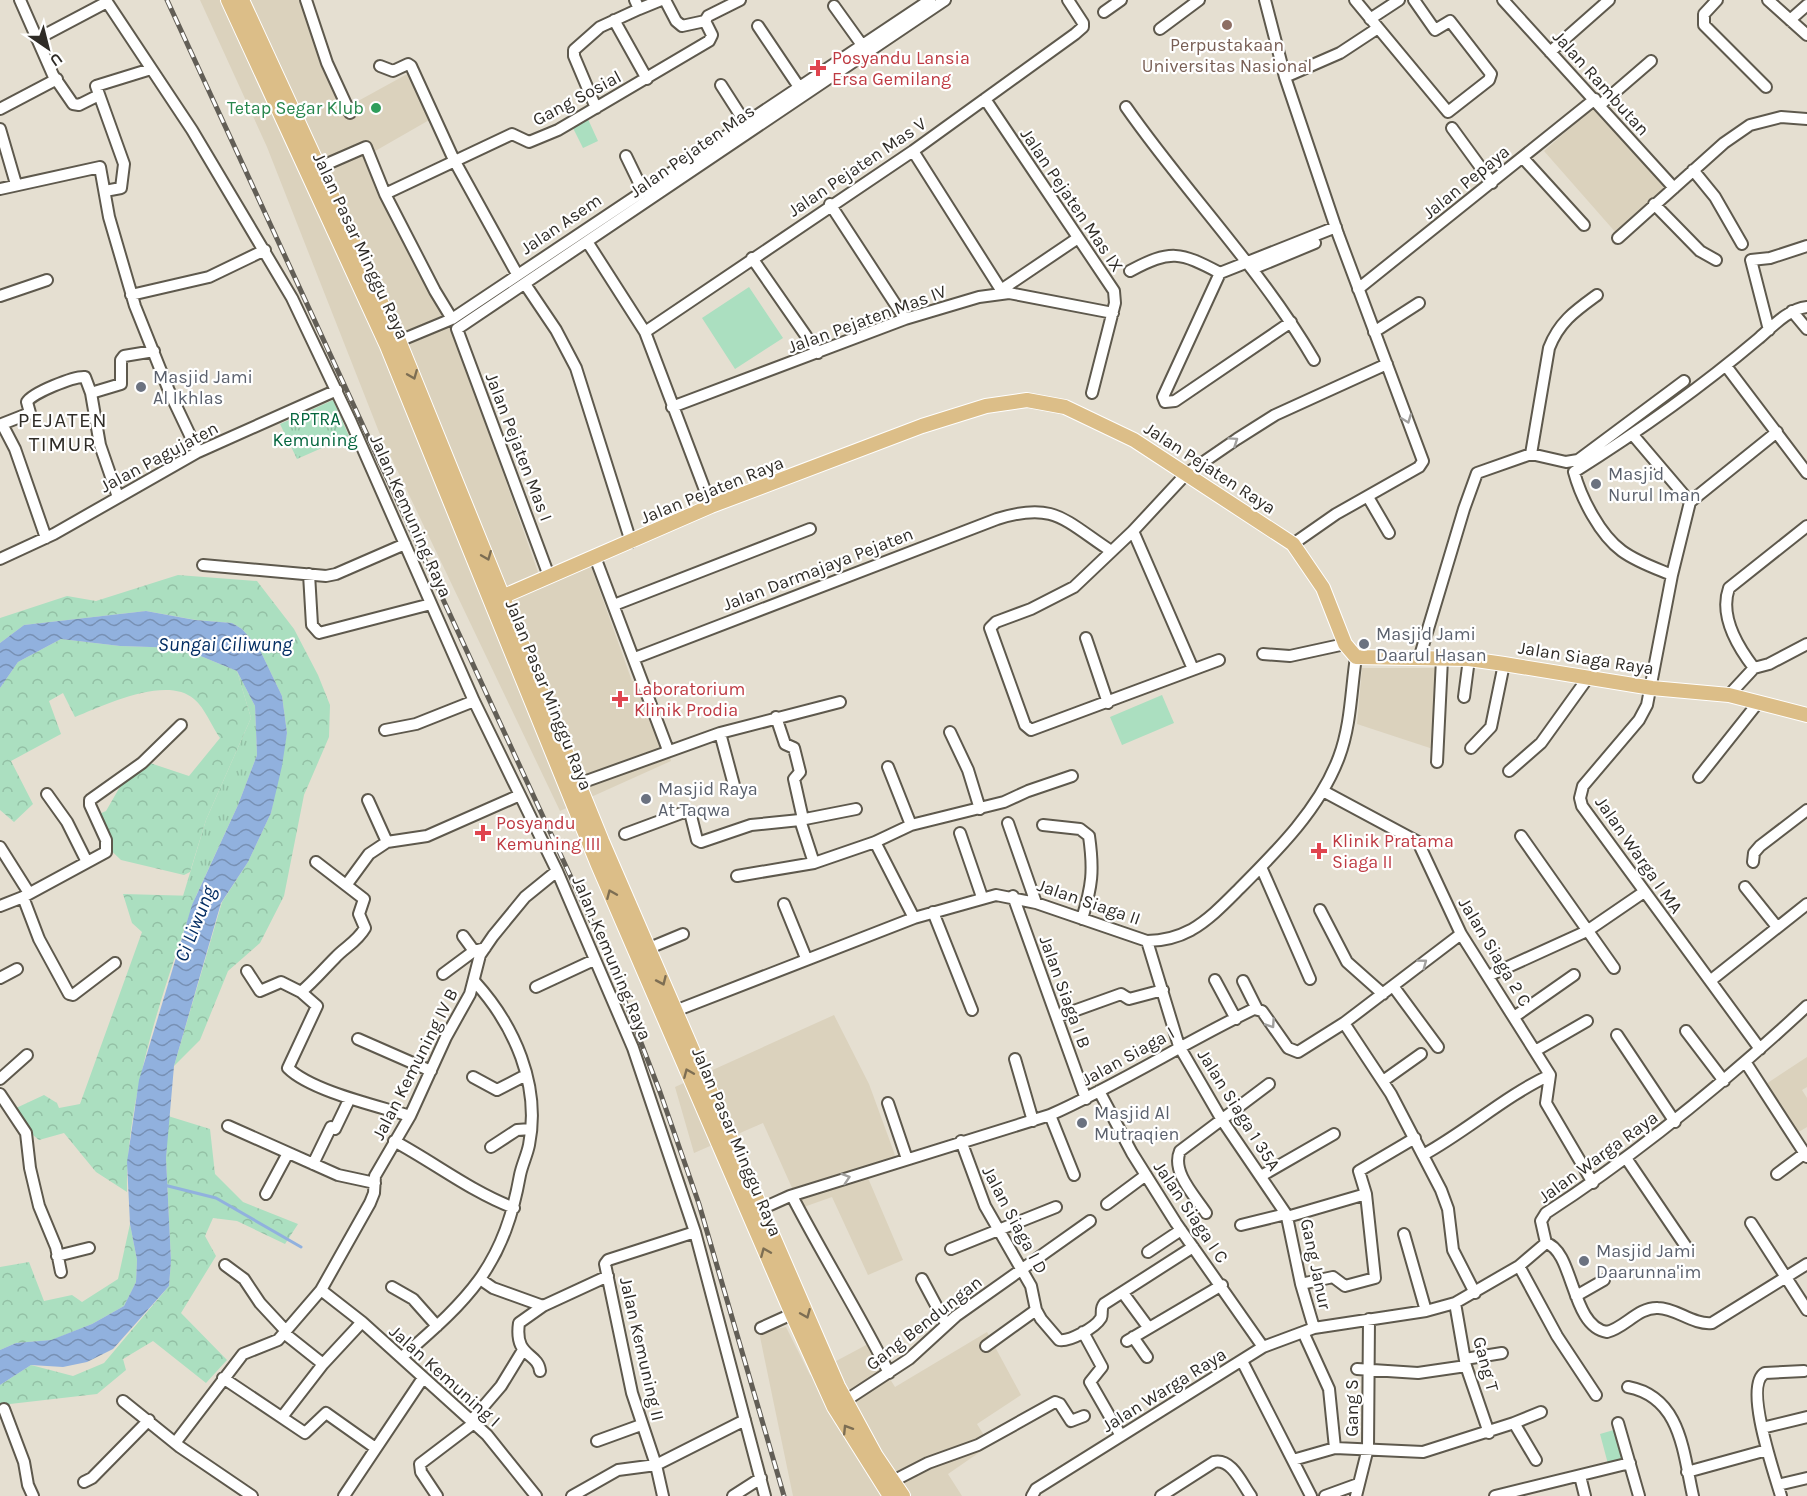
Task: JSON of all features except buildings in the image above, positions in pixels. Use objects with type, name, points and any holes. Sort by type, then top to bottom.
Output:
[{"type":"main road","name":"Jalan Pasar Minggu Raya","points":[[228,0],[387,346],[594,855],[792,1314],[834,1407],[890,1496]]},
{"type":"main road","name":"Jalan Pasar Minggu Raya","points":[[242,0],[399,340],[507,595],[581,783],[655,946],[678,1010],[766,1207],[845,1401],[903,1496]]},
{"type":"main road","name":"Jalan Pejaten Raya","points":[[507,595],[711,506],[957,413],[1019,400],[1051,402],[1086,414],[1134,440],[1293,544]]},
{"type":"main road","points":[[1293,544],[1323,588],[1345,644],[1356,657]]},
{"type":"main road","name":"Jalan Siaga Raya","points":[[1356,657],[1469,659],[1587,679],[1729,695],[1807,716]]},
{"type":"street","points":[[20,0],[57,79],[75,106],[99,95]]},
{"type":"street","points":[[306,0],[327,63],[350,113]]},
{"type":"street","points":[[596,108],[574,56],[574,50],[593,31],[637,5],[663,0],[676,21],[682,26],[705,21],[708,16],[740,0]]},
{"type":"street","name":"Jalan Asem","points":[[453,323],[517,274],[746,124],[862,45],[916,4],[930,0]]},
{"type":"street","name":"Jalan Pejaten Mas","points":[[453,323],[525,284],[588,243],[945,0]]},
{"type":"street","name":"Jalan Pejaten Mas V","points":[[645,332],[830,204],[913,151],[1084,25],[1068,0]]},
{"type":"street","points":[[1104,12],[1121,0]]},
{"type":"street","points":[[1160,29],[1199,0]]},
{"type":"street","points":[[1265,0],[1285,77],[1337,231],[1423,462],[1368,497],[1336,514],[1293,544]]},
{"type":"street","points":[[1355,0],[1448,112],[1489,80],[1491,74],[1450,21],[1435,30],[1414,0]]},
{"type":"street","points":[[1370,19],[1399,0]]},
{"type":"street","name":"Jalan Rambutan","points":[[1503,0],[1674,188]]},
{"type":"street","points":[[1550,52],[1609,0]]},
{"type":"street","points":[[1717,0],[1704,14],[1704,25],[1766,87]]},
{"type":"street","points":[[1768,0],[1807,35]]},
{"type":"street","points":[[37,39],[106,1]]},
{"type":"street","name":"Jalan Kemuning Raya","points":[[106,1],[265,250],[292,298],[337,390],[474,701],[557,871],[633,1048],[695,1232],[765,1496]]},
{"type":"street","points":[[1790,20],[1807,5]]},
{"type":"street","points":[[834,6],[862,45]]},
{"type":"street","points":[[614,20],[647,79]]},
{"type":"street","name":"Gang Sosial","points":[[385,194],[512,134],[529,142],[558,130],[710,41],[712,35],[705,21]]},
{"type":"street","points":[[758,26],[799,87]]},
{"type":"street","points":[[1285,77],[1340,54],[1378,28]]},
{"type":"street","name":"Jalan Pepaya","points":[[1358,289],[1523,158],[1651,61]]},
{"type":"street","points":[[380,66],[393,71],[408,64],[411,66],[454,160],[517,274]]},
{"type":"street","points":[[105,191],[121,188],[124,167],[96,86],[99,83],[151,69]]},
{"type":"street","points":[[0,109],[57,79]]},
{"type":"street","points":[[721,85],[746,124]]},
{"type":"street","name":"Jalan Pejaten Mas IX","points":[[985,99],[1114,291],[1113,313],[1092,393]]},
{"type":"street","points":[[1126,106],[1157,151],[1249,265],[1291,322],[1314,360]]},
{"type":"street","points":[[1618,238],[1693,170],[1750,125],[1781,117],[1807,119]]},
{"type":"street","points":[[1452,128],[1492,183]]},
{"type":"street","points":[[0,129],[16,184]]},
{"type":"street","points":[[320,167],[362,149],[385,194]]},
{"type":"street","points":[[913,151],[1002,291]]},
{"type":"street","points":[[626,156],[643,191]]},
{"type":"street","points":[[1523,158],[1584,225]]},
{"type":"street","points":[[0,189],[99,166],[131,295],[198,452]]},
{"type":"street","points":[[1693,170],[1715,197],[1742,244]]},
{"type":"street","name":"Jalan Pejaten Mas I","points":[[385,194],[453,323],[547,577]]},
{"type":"street","points":[[1657,202],[1704,246]]},
{"type":"street","points":[[1657,202],[1700,251],[1716,260]]},
{"type":"street","points":[[830,204],[905,319]]},
{"type":"street","points":[[1130,271],[1163,255],[1173,254],[1190,257],[1220,273],[1249,265],[1337,231]]},
{"type":"street","name":"Jalan Pejaten Mas IV","points":[[672,407],[905,319],[1002,291],[1078,238]]},
{"type":"street","points":[[588,243],[645,332],[711,506]]},
{"type":"street","points":[[1769,330],[1750,261],[1770,258],[1807,246]]},
{"type":"street","points":[[131,295],[209,277],[265,250]]},
{"type":"street","points":[[752,258],[818,353]]},
{"type":"street","points":[[1220,273],[1164,397],[1167,403],[1175,401],[1291,322]]},
{"type":"street","points":[[0,296],[47,280]]},
{"type":"street","points":[[525,284],[556,330],[576,368],[631,542]]},
{"type":"street","name":"Jalan Pejaten Mas IV","points":[[1002,291],[1113,313]]},
{"type":"street","points":[[1531,454],[1549,348],[1564,319],[1597,295]]},
{"type":"street","points":[[1374,332],[1419,303]]},
{"type":"street","points":[[1672,575],[1638,560],[1613,544],[1583,496],[1574,472],[1633,435],[1726,366],[1792,311],[1807,307]]},
{"type":"street","points":[[1792,311],[1807,329]]},
{"type":"street","points":[[399,340],[438,324],[453,323]]},
{"type":"street","points":[[91,393],[121,384],[120,360],[124,356],[154,351]]},
{"type":"street","points":[[1219,660],[1035,730],[1025,725],[990,631],[996,622],[1031,609],[1074,588],[1133,531],[1186,474],[1275,415],[1387,364]]},
{"type":"street","points":[[1726,366],[1807,473]]},
{"type":"street","points":[[46,538],[15,449],[1,424],[30,413],[28,399],[71,379],[85,377],[91,393],[100,445],[118,496]]},
{"type":"street","points":[[1419,659],[1477,473],[1531,454],[1566,462],[1578,460],[1684,381]]},
{"type":"street","name":"Jalan Pagujaten","points":[[0,559],[46,538],[198,452],[337,390]]},
{"type":"street","points":[[1633,435],[1690,502],[1777,432]]},
{"type":"street","points":[[1368,497],[1389,533]]},
{"type":"street","name":"Jalan Warga I MA","points":[[1690,502],[1672,575],[1652,688],[1639,720],[1583,786],[1580,798],[1588,816],[1760,1049]]},
{"type":"street","name":"Jalan Darmajaya Pejaten","points":[[635,658],[975,527],[1026,510],[1045,511],[1061,518],[1111,551]]},
{"type":"street","points":[[1754,668],[1727,620],[1725,609],[1729,588],[1807,526]]},
{"type":"street","points":[[614,605],[810,529]]},
{"type":"street","points":[[1133,531],[1192,669]]},
{"type":"street","points":[[203,565],[309,574],[336,574],[405,544]]},
{"type":"street","points":[[595,556],[668,750]]},
{"type":"street","points":[[309,574],[312,625],[319,633],[431,604]]},
{"type":"street","points":[[1086,639],[1108,703]]},
{"type":"street","points":[[1263,654],[1290,656],[1345,644]]},
{"type":"street","points":[[1729,695],[1754,668],[1769,664],[1807,644]]},
{"type":"street","name":"Jalan Siaga II","points":[[678,1010],[806,958],[914,918],[982,897],[1013,896],[1147,941],[1167,940],[1203,923],[1261,867],[1291,834],[1323,791],[1344,742],[1356,657]]},
{"type":"street","points":[[1437,762],[1442,659]]},
{"type":"street","points":[[1464,696],[1469,659]]},
{"type":"street","points":[[1470,748],[1491,727],[1504,664]]},
{"type":"street","points":[[1509,771],[1540,742],[1587,679]]},
{"type":"street","points":[[385,730],[427,720],[474,701]]},
{"type":"street","points":[[581,783],[720,733],[840,702]]},
{"type":"street","points":[[1700,777],[1758,704]]},
{"type":"street","points":[[776,717],[785,744],[794,748],[800,772],[794,779],[801,820],[814,863]]},
{"type":"street","points":[[0,906],[26,895],[106,852],[105,837],[90,805],[91,799],[142,763],[181,725]]},
{"type":"street","points":[[950,732],[968,770],[980,809]]},
{"type":"street","points":[[720,733],[735,789]]},
{"type":"street","points":[[888,767],[911,825]]},
{"type":"street","points":[[736,876],[814,863],[875,842],[911,825],[980,809],[1071,776]]},
{"type":"street","name":"Jalan Siaga 2 C","points":[[1323,791],[1416,840],[1425,854],[1461,934],[1550,1075]]},
{"type":"street","points":[[47,794],[67,822],[87,862]]},
{"type":"street","points":[[347,885],[369,854],[387,842],[435,834],[520,795]]},
{"type":"street","points":[[368,800],[387,842]]},
{"type":"street","points":[[625,834],[688,811],[699,842],[751,825],[801,820],[856,809]]},
{"type":"street","points":[[1753,862],[1756,850],[1807,810]]},
{"type":"street","points":[[1008,824],[1036,903]]},
{"type":"street","points":[[1043,825],[1080,829],[1089,836],[1092,882],[1082,919]]},
{"type":"street","points":[[960,832],[982,897]]},
{"type":"street","points":[[1521,836],[1614,969]]},
{"type":"street","points":[[875,842],[914,918]]},
{"type":"street","points":[[0,847],[26,895],[39,939],[69,994],[73,995],[115,963]]},
{"type":"street","points":[[301,992],[323,974],[333,959],[358,940],[365,928],[358,914],[364,899],[316,862]]},
{"type":"street","points":[[1261,867],[1310,979]]},
{"type":"street","name":"Jalan Kemuning IV B","points":[[175,1443],[243,1354],[271,1344],[285,1332],[321,1290],[370,1203],[375,1176],[410,1116],[446,1037],[475,982],[477,964],[485,948],[525,897],[557,871]]},
{"type":"street","points":[[1745,887],[1777,927]]},
{"type":"street","points":[[1488,976],[1587,931],[1644,892]]},
{"type":"street","name":"Jalan Siaga I B","points":[[1013,896],[1086,1099]]},
{"type":"street","points":[[784,904],[806,958]]},
{"type":"street","points":[[1710,981],[1807,904]]},
{"type":"street","points":[[1320,910],[1347,962],[1383,994]]},
{"type":"street","points":[[933,912],[972,1010]]},
{"type":"street","points":[[655,946],[683,934]]},
{"type":"street","points":[[1243,981],[1257,1009],[1262,1011],[1288,1048],[1295,1053],[1344,1023],[1461,934]]},
{"type":"street","points":[[463,936],[474,951]]},
{"type":"street","name":"Jalan Siaga 1 35A","points":[[1147,941],[1179,1046],[1222,1120],[1286,1214],[1241,1225]]},
{"type":"street","points":[[443,974],[474,951],[485,948]]},
{"type":"street","points":[[536,987],[594,960]]},
{"type":"street","points":[[0,978],[17,969]]},
{"type":"street","points":[[247,970],[260,991],[281,982],[317,1003],[288,1068],[349,1100],[364,1102],[410,1116]]},
{"type":"street","points":[[1514,1017],[1574,975]]},
{"type":"street","points":[[1215,980],[1236,1019]]},
{"type":"street","points":[[402,1357],[449,1316],[480,1279],[504,1238],[514,1208],[531,1129],[526,1075],[512,1032],[475,982]]},
{"type":"street","points":[[1393,986],[1438,1047]]},
{"type":"street","points":[[1057,1017],[1121,994],[1129,999],[1162,990]]},
{"type":"street","name":"Jalan Warga Raya","points":[[1032,1496],[1036,1490],[1263,1347],[1309,1330],[1426,1311],[1455,1304],[1519,1266],[1546,1243],[1541,1221],[1543,1215],[1593,1183],[1675,1122],[1746,1063],[1807,1006]]},
{"type":"street","name":"Jalan Siaga I","points":[[766,1207],[791,1196],[1050,1115],[1086,1099],[1179,1046],[1257,1009]]},
{"type":"street","points":[[1535,1051],[1587,1021]]},
{"type":"street","points":[[1344,1023],[1383,1081],[1415,1138],[1448,1209],[1453,1250],[1476,1293]]},
{"type":"street","points":[[1686,1031],[1724,1081]]},
{"type":"street","points":[[1617,1035],[1675,1122]]},
{"type":"street","points":[[358,1039],[431,1071]]},
{"type":"street","points":[[1383,1081],[1421,1054]]},
{"type":"street","points":[[0,1079],[27,1055]]},
{"type":"street","points":[[1015,1059],[1033,1121]]},
{"type":"street","points":[[1746,1063],[1805,1150],[1777,1174]]},
{"type":"street","points":[[473,1077],[497,1090],[526,1075]]},
{"type":"street","points":[[1423,1155],[1462,1132],[1530,1084],[1550,1075]]},
{"type":"street","points":[[1550,1075],[1546,1103],[1593,1183]]},
{"type":"street","points":[[1206,1214],[1179,1170],[1177,1158],[1180,1151],[1269,1084]]},
{"type":"street","name":"Jalan Siaga I C","points":[[1099,1091],[1146,1175],[1181,1230],[1222,1285],[1263,1347]]},
{"type":"street","points":[[0,1094],[26,1133],[30,1168],[39,1206],[61,1272]]},
{"type":"street","points":[[313,1164],[331,1127],[335,1129],[349,1100]]},
{"type":"street","points":[[888,1103],[907,1159]]},
{"type":"street","points":[[1050,1115],[1074,1175]]},
{"type":"street","points":[[228,1126],[338,1175],[375,1183]]},
{"type":"street","points":[[491,1146],[517,1130],[531,1129]]},
{"type":"street","points":[[1261,1176],[1334,1134]]},
{"type":"street","points":[[1301,1284],[1333,1277],[1343,1286],[1375,1278],[1366,1194],[1359,1172],[1360,1168],[1415,1138]]},
{"type":"street","points":[[394,1141],[426,1157],[473,1190],[514,1208]]},
{"type":"street","name":"Jalan Siaga I D","points":[[961,1142],[975,1186],[1033,1290],[1036,1310],[1051,1334],[1062,1341],[1083,1332]]},
{"type":"street","points":[[266,1194],[288,1153]]},
{"type":"street","points":[[1626,1158],[1687,1248]]},
{"type":"street","points":[[1107,1204],[1146,1175]]},
{"type":"street","name":"Gang Janur","points":[[1335,1448],[1329,1389],[1309,1330],[1288,1215],[1366,1194]]},
{"type":"street","points":[[791,1196],[818,1247],[863,1322],[885,1375]]},
{"type":"street","points":[[951,1249],[1056,1207]]},
{"type":"street","name":"Gang Bendungan","points":[[845,1401],[909,1359],[946,1324],[1090,1221]]},
{"type":"street","points":[[1751,1223],[1807,1310]]},
{"type":"street","points":[[1148,1252],[1181,1230]]},
{"type":"street","name":"Jalan Kemuning II","points":[[663,1496],[656,1465],[641,1425],[618,1332],[605,1264],[608,1260],[695,1232]]},
{"type":"street","points":[[1404,1234],[1426,1311]]},
{"type":"street","points":[[1546,1243],[1558,1251],[1576,1296],[1596,1329],[1612,1331],[1645,1311],[1658,1308],[1700,1322],[1712,1323],[1807,1264]]},
{"type":"street","points":[[1121,1436],[1090,1382],[1102,1368],[1083,1332],[1101,1318],[1104,1304],[1193,1247]]},
{"type":"street","points":[[57,1256],[89,1248]]},
{"type":"street","points":[[225,1265],[244,1279],[260,1303],[285,1332],[323,1364]]},
{"type":"street","points":[[1519,1266],[1557,1336],[1596,1395]]},
{"type":"street","points":[[540,1371],[540,1365],[523,1350],[517,1338],[519,1323],[543,1306],[608,1276]]},
{"type":"street","points":[[480,1279],[493,1288],[543,1306]]},
{"type":"street","points":[[922,1279],[946,1324]]},
{"type":"street","points":[[1576,1296],[1604,1280]]},
{"type":"street","points":[[1147,1357],[1130,1339],[1222,1285]]},
{"type":"street","points":[[392,1287],[413,1299],[437,1326]]},
{"type":"street","name":"Jalan Kemuning I","points":[[321,1290],[362,1322],[487,1435],[536,1496]]},
{"type":"street","points":[[1123,1293],[1148,1327]]},
{"type":"street","name":"Gang T","points":[[1455,1304],[1465,1363],[1489,1433]]},
{"type":"street","points":[[986,1346],[1036,1310]]},
{"type":"street","points":[[760,1328],[792,1314]]},
{"type":"street","name":"Gang S","points":[[1356,1496],[1368,1448],[1369,1319]]},
{"type":"street","points":[[282,1417],[323,1364],[362,1322]]},
{"type":"street","points":[[437,1496],[421,1472],[420,1464],[472,1422],[501,1386],[523,1350]]},
{"type":"street","points":[[1357,1369],[1418,1373],[1502,1353]]},
{"type":"street","points":[[1242,1361],[1311,1496]]},
{"type":"street","points":[[1804,1371],[1761,1375],[1756,1406],[1779,1491],[1807,1478]]},
{"type":"street","points":[[223,1378],[305,1433],[326,1413],[374,1448]]},
{"type":"street","points":[[344,1496],[423,1378]]},
{"type":"street","points":[[1628,1387],[1643,1389],[1668,1408],[1693,1496]]},
{"type":"street","points":[[123,1401],[175,1443],[252,1496]]},
{"type":"street","points":[[893,1481],[930,1462],[996,1436],[1055,1402],[1060,1404],[1071,1421],[1084,1416]]},
{"type":"street","points":[[4,1408],[24,1462],[28,1485],[33,1496]]},
{"type":"street","points":[[1293,1460],[1335,1448],[1423,1452],[1489,1433],[1541,1412]]},
{"type":"street","points":[[1762,1428],[1807,1418]]},
{"type":"street","points":[[84,1482],[92,1478],[149,1420]]},
{"type":"street","points":[[572,1496],[618,1470],[656,1465],[745,1420]]},
{"type":"street","points":[[1514,1423],[1536,1460]]},
{"type":"street","points":[[1618,1423],[1639,1496]]},
{"type":"street","points":[[597,1441],[641,1425]]},
{"type":"street","points":[[1688,1472],[1767,1450]]},
{"type":"street","points":[[1161,1496],[1214,1462],[1221,1461],[1228,1464],[1251,1496]]},
{"type":"street","points":[[1495,1496],[1527,1493],[1630,1463]]},
{"type":"street","points":[[1580,1476],[1585,1496]]},
{"type":"street","points":[[733,1496],[761,1478]]},
{"type":"street","points":[[1325,1496],[1358,1484]]},
{"type":"shaded area","points":[[200,0],[305,0],[349,106],[409,73],[431,119],[370,154],[451,325],[540,578],[588,558],[632,681],[647,679],[671,761],[560,811],[379,432],[267,147]]},
{"type":"shaded area","points":[[1595,106],[1668,189],[1617,234],[1544,151]]},
{"type":"shaded area","points":[[1362,668],[1437,668],[1433,749],[1357,724]]},
{"type":"shaded area","points":[[834,1015],[869,1084],[899,1166],[868,1178],[903,1260],[868,1275],[832,1197],[801,1208],[763,1123],[694,1153],[675,1087]]},
{"type":"shaded area","points":[[1807,1057],[1807,1087],[1802,1090],[1807,1098],[1807,1127],[1797,1133],[1766,1084]]},
{"type":"shaded area","points":[[786,1327],[810,1375],[868,1344],[895,1387],[987,1332],[1021,1395],[977,1424],[990,1445],[948,1474],[962,1496],[793,1496],[759,1332]]},
{"type":"green space","points":[[587,117],[598,141],[583,148],[571,124]]},
{"type":"green space","points":[[749,287],[783,338],[735,369],[702,318]]},
{"type":"green space","name":"RPTRA Kemuning","points":[[333,400],[349,436],[297,459],[280,424]]},
{"type":"green space","points":[[178,575],[257,581],[294,629],[318,675],[330,705],[329,737],[304,795],[284,896],[260,943],[228,971],[200,1040],[174,1066],[222,902],[248,862],[271,813],[287,733],[282,696],[259,648],[242,629],[232,623],[196,620],[146,611],[24,625],[0,643],[0,618],[67,596],[96,601]]},
{"type":"green space","points":[[61,639],[120,646],[181,648],[237,671],[251,718],[206,820],[190,872],[184,875],[121,860],[98,838],[102,825],[97,815],[106,811],[121,785],[147,762],[189,776],[220,738],[198,703],[182,692],[168,690],[135,694],[75,717],[63,693],[49,701],[61,734],[11,761],[33,804],[14,822],[0,810],[0,688],[18,662]]},
{"type":"green space","points":[[237,671],[255,706],[257,755],[238,805],[196,896],[183,896],[206,820],[251,718]]},
{"type":"green space","points":[[1162,695],[1174,723],[1122,745],[1110,717]]},
{"type":"green space","points":[[123,894],[196,896],[160,1004],[140,1080],[128,1155],[127,1192],[96,1172],[64,1133],[39,1140],[27,1130],[14,1109],[44,1095],[57,1103],[59,1108],[80,1104],[142,932],[132,923]]},
{"type":"green space","points":[[168,1116],[210,1129],[215,1174],[243,1202],[298,1224],[285,1244],[237,1221],[213,1218],[205,1236],[216,1256],[181,1313],[227,1360],[206,1383],[153,1341],[123,1359],[126,1370],[97,1394],[10,1404],[0,1413],[0,1385],[31,1365],[73,1376],[104,1363],[169,1286],[171,1261],[166,1158]]},
{"type":"green space","points":[[130,1224],[137,1260],[136,1282],[124,1306],[92,1324],[52,1340],[16,1343],[0,1350],[0,1267],[29,1262],[44,1301],[72,1295],[82,1302],[118,1279]]},
{"type":"green space","points":[[1617,1429],[1625,1459],[1608,1464],[1600,1434]]},
{"type":"water","name":"Sungai Ciliwung","points":[[146,611],[195,620],[232,623],[242,629],[259,648],[282,696],[287,733],[282,766],[271,813],[248,862],[221,903],[174,1066],[166,1158],[171,1261],[169,1286],[113,1349],[87,1362],[63,1367],[31,1365],[0,1385],[0,1350],[16,1343],[51,1340],[92,1324],[124,1306],[136,1282],[137,1260],[130,1224],[127,1162],[139,1080],[192,905],[238,805],[257,755],[255,706],[237,671],[181,648],[120,646],[61,639],[18,662],[0,688],[0,643],[24,625]]},
{"type":"waterway","points":[[164,1185],[216,1198],[301,1247]]},
{"type":"railway","points":[[167,0],[610,962],[660,1092],[699,1204],[784,1496]]},
{"type":"place","name":"Perpustakaan Universitas Nasional","points":[[1227,25]]},
{"type":"place","name":"Posyandu Lansia Ersa Gemilang","points":[[818,68]]},
{"type":"place","name":"Tetap Segar Klub","points":[[376,108]]},
{"type":"place","name":"Masjid Jami Al Ikhlas","points":[[141,387]]},
{"type":"place","name":"Masjid Nurul Iman","points":[[1596,484]]},
{"type":"place","name":"Masjid Jami Daarul Hasan","points":[[1364,644]]},
{"type":"place","name":"Laboratorium Klinik Prodia","points":[[620,699]]},
{"type":"place","name":"Masjid Raya At Taqwa","points":[[646,799]]},
{"type":"place","name":"Posyandu Kemuning III","points":[[483,833]]},
{"type":"place","name":"Klinik Pratama Siaga II","points":[[1319,851]]},
{"type":"place","name":"Masjid Al Mutraqien","points":[[1082,1123]]},
{"type":"place","name":"Masjid Jami Daarunna'im","points":[[1584,1261]]},
{"type":"district","name":"PEJATEN TIMUR","points":[[63,432]]},
{"type":"water label","name":"Ci Liwung","points":[[195,924]]}]
